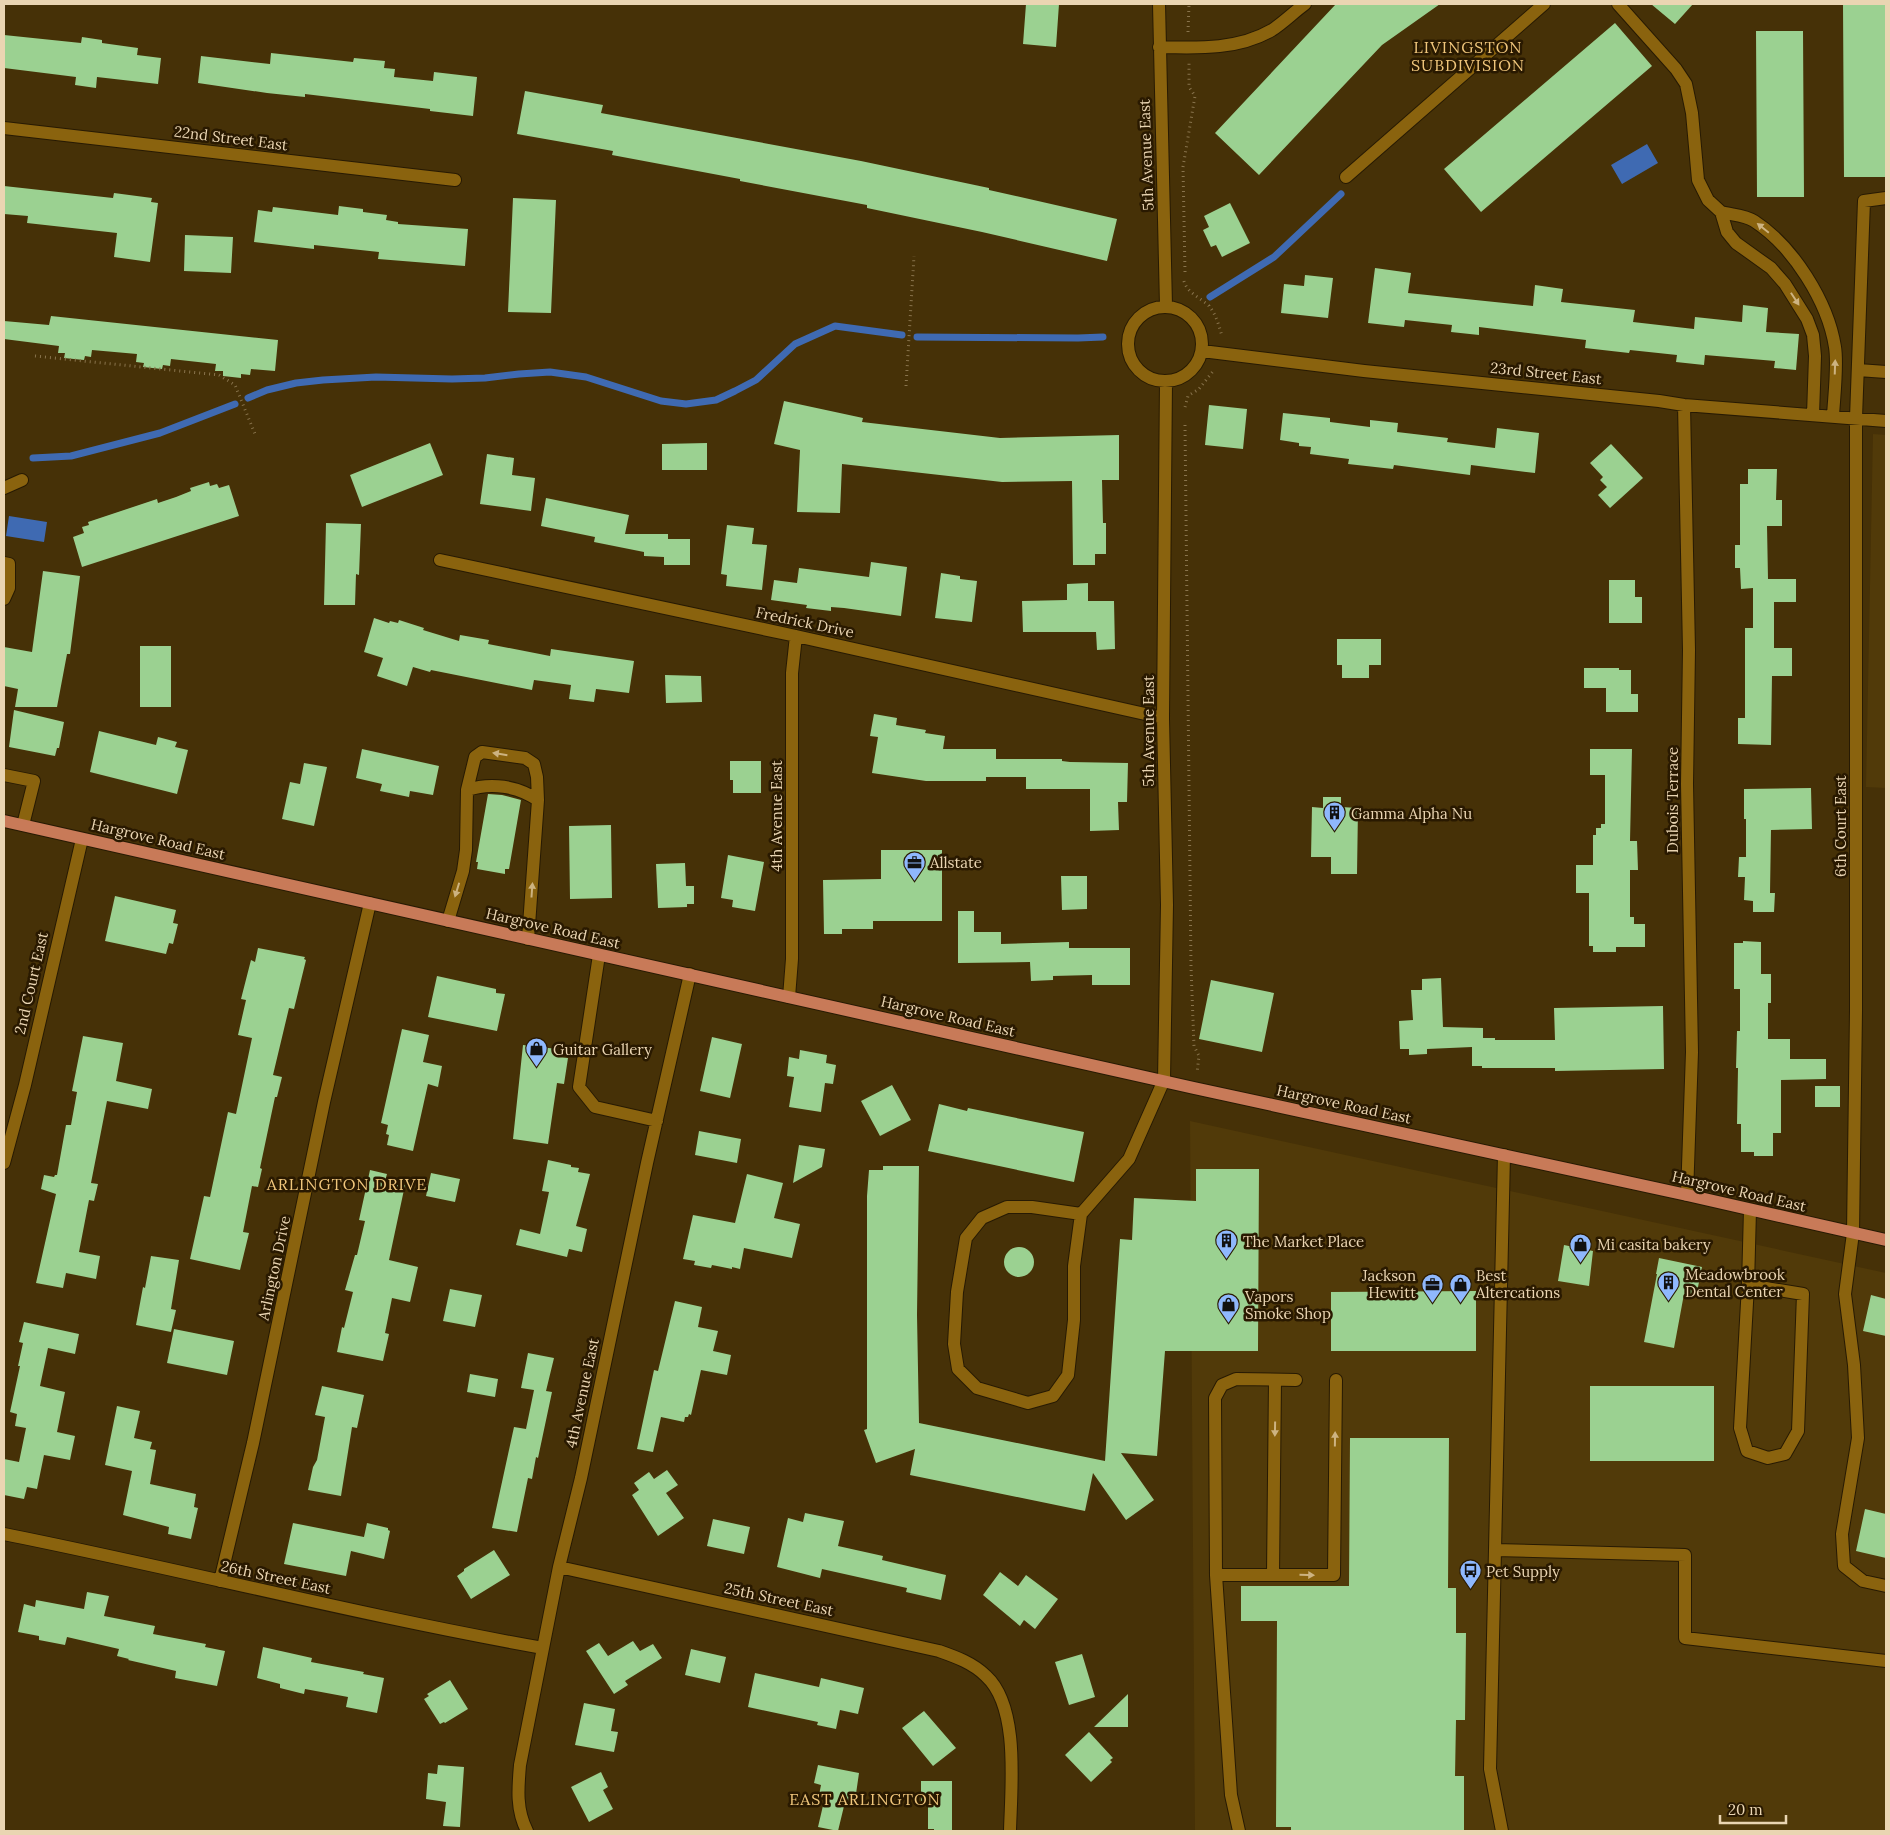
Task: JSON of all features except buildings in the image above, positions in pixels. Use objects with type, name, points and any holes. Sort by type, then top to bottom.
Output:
[{"type":"main road","name":"Hargrove Road East","points":[[4,821],[1194,1088],[1886,1240]]},
{"type":"street","name":"5th Avenue East","points":[[1159,4],[1166,306]]},
{"type":"street","points":[[1159,47],[1189,48],[1248,41],[1273,29],[1305,4]]},
{"type":"street","points":[[1346,176],[1544,4]]},
{"type":"street","points":[[1618,4],[1676,69],[1686,84],[1692,113],[1698,180],[1708,200],[1721,212],[1727,232],[1736,243],[1771,268],[1785,284],[1807,319],[1813,335],[1815,356],[1813,415]]},
{"type":"street","name":"22nd Street East","points":[[4,128],[456,180]]},
{"type":"street","name":"6th Court East","points":[[1886,198],[1864,200],[1856,418],[1856,1011],[1853,1233],[1846,1294],[1854,1365],[1858,1438],[1842,1534],[1844,1566],[1862,1581],[1886,1586]]},
{"type":"street","points":[[1721,212],[1744,216],[1754,221],[1778,241],[1805,274],[1830,327],[1835,348],[1833,416]]},
{"type":"street","points":[[1166,306],[1179,309],[1190,316],[1198,326],[1202,338],[1202,351],[1198,363],[1178,379],[1166,381],[1151,379],[1139,371],[1131,360],[1127,346],[1129,332],[1135,320],[1144,312],[1166,306]]},
{"type":"street","name":"23rd Street East","points":[[1202,351],[1364,371],[1659,400],[1684,405],[1886,420]]},
{"type":"street","points":[[1858,370],[1886,372]]},
{"type":"street","name":"5th Avenue East","points":[[1164,1080],[1167,905],[1163,718],[1166,381]]},
{"type":"street","name":"Dubois Terrace","points":[[1684,405],[1689,650],[1687,784],[1692,1052],[1687,1195]]},
{"type":"street","points":[[4,488],[22,480]]},
{"type":"street","name":"Fredrick Drive","points":[[440,560],[796,636],[1163,718]]},
{"type":"street","points":[[4,563],[9,564],[9,588],[4,599]]},
{"type":"street","name":"4th Avenue East","points":[[789,997],[792,959],[792,673],[796,636]]},
{"type":"street","points":[[448,921],[463,871],[466,850],[467,790],[475,757],[482,752],[525,758],[534,764],[537,777],[538,800],[528,939]]},
{"type":"street","points":[[4,774],[34,781],[23,825]]},
{"type":"street","points":[[467,790],[490,785],[527,793],[538,800]]},
{"type":"street","name":"2nd Court East","points":[[4,1164],[25,1085],[82,839]]},
{"type":"street","name":"Arlington Drive","points":[[220,1581],[253,1443],[324,1102],[370,903]]},
{"type":"street","points":[[599,955],[579,1087],[594,1107],[657,1121]]},
{"type":"street","name":"4th Avenue East","points":[[524,1826],[518,1793],[520,1765],[560,1567],[690,974]]},
{"type":"street","points":[[1081,1214],[1032,1207],[1007,1207],[982,1218],[966,1238],[957,1292],[954,1344],[958,1369],[977,1388],[1028,1403],[1053,1396],[1068,1374],[1074,1320],[1074,1266],[1081,1214],[1129,1159],[1164,1080]]},
{"type":"street","points":[[1502,1831],[1490,1773],[1504,1155]]},
{"type":"street","points":[[1748,1285],[1803,1294],[1798,1431],[1785,1454],[1768,1458],[1747,1451],[1740,1428],[1750,1210]]},
{"type":"street","points":[[1239,1831],[1231,1795],[1216,1575],[1216,1398],[1222,1385],[1236,1379],[1296,1380]]},
{"type":"street","points":[[1273,1575],[1275,1380]]},
{"type":"street","points":[[1216,1575],[1334,1575],[1336,1380]]},
{"type":"street","name":"26th Street East","points":[[4,1534],[113,1556],[477,1637],[543,1648]]},
{"type":"street","points":[[1495,1550],[1685,1555],[1685,1638],[1886,1661]]},
{"type":"street","name":"25th Street East","points":[[560,1567],[939,1651],[965,1660],[987,1676],[1002,1699],[1010,1726],[1010,1831]]},
{"type":"path","points":[[1185,414],[1188,396],[1207,381],[1223,354],[1223,338],[1219,324],[1209,307],[1187,288],[1184,283],[1183,167],[1195,96],[1189,87],[1189,4]]},
{"type":"path","points":[[906,386],[914,256]]},
{"type":"path","points":[[35,356],[219,376],[234,385],[255,434]]},
{"type":"path","points":[[1185,424],[1191,967],[1194,1046],[1199,1056],[1194,1088]]},
{"type":"shaded area","points":[[1873,434],[1886,435],[1886,788],[1866,787]]},
{"type":"shaded area","points":[[1190,1121],[1886,1273],[1886,1831],[1195,1831]]},
{"type":"water","points":[[1647,144],[1658,163],[1622,184],[1611,165]]},
{"type":"water","points":[[9,516],[47,522],[44,542],[6,536]]},
{"type":"waterway","points":[[1210,297],[1274,257],[1341,194]]},
{"type":"waterway","points":[[248,398],[267,390],[296,383],[323,380],[376,377],[485,378],[550,372],[586,377],[661,401],[686,404],[716,400],[735,391],[756,380],[795,344],[835,326],[902,335]]},
{"type":"waterway","points":[[917,337],[1103,337]]},
{"type":"waterway","points":[[33,458],[71,456],[160,433],[235,404]]},
{"type":"place","name":"Gamma Alpha Nu","points":[[1335,832]]},
{"type":"place","name":"Allstate","points":[[914,881]]},
{"type":"place","name":"Guitar Gallery","points":[[537,1068]]},
{"type":"place","name":"The Market Place","points":[[1227,1260]]},
{"type":"place","name":"Mi casita bakery","points":[[1581,1263]]},
{"type":"place","name":"Meadowbrook Dental Center","points":[[1669,1302]]},
{"type":"place","name":"Jackson Hewitt","points":[[1432,1303]]},
{"type":"place","name":"Best Altercations","points":[[1460,1303]]},
{"type":"place","name":"Vapors Smoke Shop","points":[[1229,1324]]},
{"type":"place","name":"Pet Supply","points":[[1470,1590]]},
{"type":"district","name":"LIVINGSTON SUBDIVISION","points":[[1468,56]]},
{"type":"district","name":"ARLINGTON DRIVE","points":[[347,1184]]},
{"type":"district","name":"EAST ARLINGTON","points":[[865,1799]]}]
